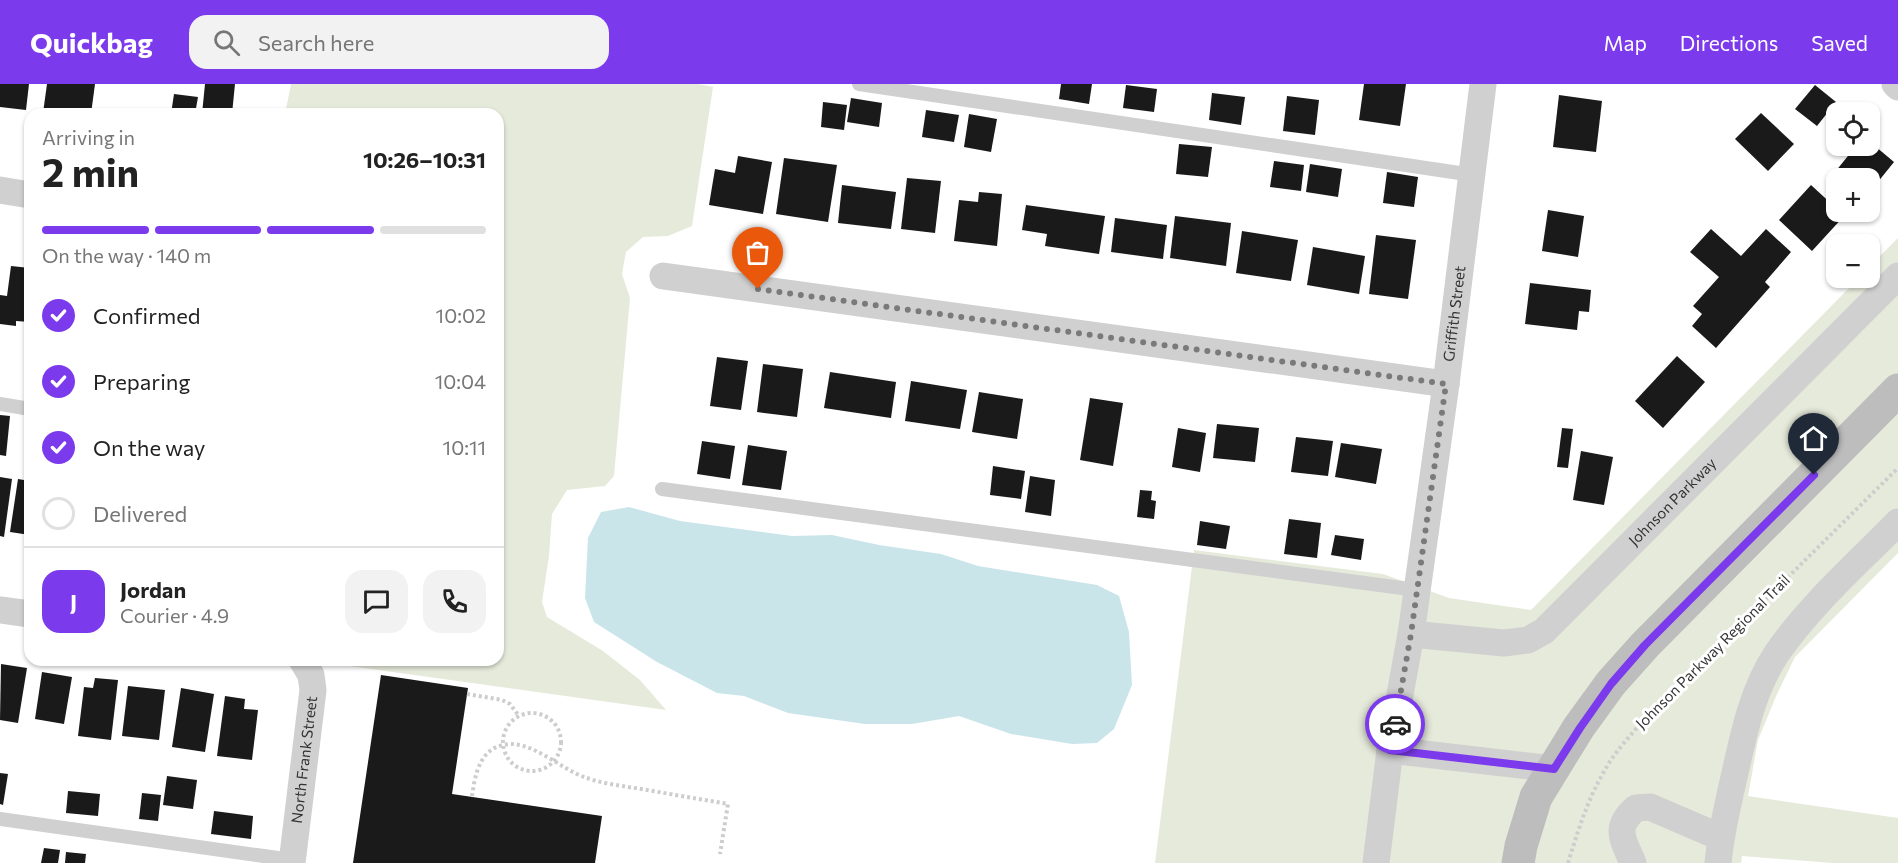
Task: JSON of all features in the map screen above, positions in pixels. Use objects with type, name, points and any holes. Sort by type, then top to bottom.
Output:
[{"type":"street","name":"Griffith Street","points":[[1376,863],[1390,750],[1411,634],[1446,384],[1483,84]]},
{"type":"street","points":[[0,190],[24,194]]},
{"type":"street","points":[[663,276],[1446,384]]},
{"type":"street","name":"Johnson Parkway","points":[[1411,634],[1504,643],[1528,640],[1544,631],[1898,276]]},
{"type":"street","points":[[1518,863],[1536,796],[1611,684],[1645,645],[1898,390]]},
{"type":"street","points":[[1633,863],[1621,833],[1625,818],[1636,808],[1650,807],[1719,850],[1746,724],[1757,691],[1776,655],[1804,618],[1898,522]]},
{"type":"street","points":[[0,610],[24,613]]},
{"type":"street","name":"North Frank Street","points":[[292,861],[313,690],[311,675],[306,666]]},
{"type":"street","points":[[1390,750],[1554,769]]},
{"type":"lane","points":[[859,84],[1473,175]]},
{"type":"lane","points":[[0,404],[24,407]]},
{"type":"lane","points":[[662,489],[1417,590]]},
{"type":"lane","points":[[0,819],[292,861]]},
{"type":"path","name":"Johnson Parkway Regional Trail","points":[[1568,863],[1582,817],[1595,787],[1612,759],[1640,724],[1898,468]]},
{"type":"path","points":[[467,694],[502,700],[510,704],[519,716]]},
{"type":"path","points":[[537,713],[553,721],[561,738],[560,747],[553,762],[534,771],[524,770],[515,765],[503,750],[503,744],[505,730],[511,722],[519,716],[537,713]]},
{"type":"path","points":[[472,796],[475,775],[481,761],[491,749],[503,744],[516,744],[531,748],[553,762],[587,778],[609,784],[728,804],[720,854]]},
{"type":"shaded area","points":[[291,84],[698,84],[713,87],[692,226],[668,236],[643,237],[626,252],[622,274],[630,298],[614,476],[605,486],[567,490],[552,514],[542,602],[547,617],[603,651],[640,680],[666,710],[349,666],[504,666],[504,108],[286,108]]},
{"type":"shaded area","points":[[1898,238],[1898,553],[1795,657],[1758,740],[1748,796],[1898,818],[1898,863],[1833,863],[1742,856],[1741,863],[1155,863],[1194,550],[1383,574],[1449,598],[1531,610],[1849,288],[1880,288],[1880,256]]},
{"type":"water","points":[[629,507],[680,521],[792,536],[832,535],[941,554],[978,566],[1097,585],[1119,596],[1129,632],[1132,685],[1114,729],[1097,743],[1072,744],[1011,734],[959,716],[912,724],[865,724],[788,713],[744,696],[717,693],[657,662],[594,622],[585,598],[588,538],[601,512]]},
{"type":"building","points":[[0,84],[29,84],[26,108],[24,110],[0,107]]},
{"type":"building","points":[[47,84],[95,84],[92,108],[44,108]]},
{"type":"building","points":[[205,84],[235,84],[233,108],[203,108]]},
{"type":"building","points":[[1061,84],[1092,84],[1089,104],[1059,99]]},
{"type":"building","points":[[1364,84],[1406,84],[1400,126],[1359,120]]},
{"type":"building","points":[[1126,85],[1157,89],[1154,112],[1123,108]]},
{"type":"building","points":[[1815,85],[1836,102],[1826,102],[1826,115],[1817,126],[1795,109]]},
{"type":"building","points":[[1212,93],[1245,97],[1241,125],[1209,120]]},
{"type":"building","points":[[174,94],[198,97],[196,108],[172,108]]},
{"type":"building","points":[[1559,95],[1602,101],[1596,152],[1553,147]]},
{"type":"building","points":[[1287,96],[1319,100],[1315,135],[1283,131]]},
{"type":"building","points":[[851,98],[882,103],[879,127],[847,122]]},
{"type":"building","points":[[823,102],[847,105],[844,130],[821,127]]},
{"type":"building","points":[[926,110],[959,115],[954,142],[922,137]]},
{"type":"building","points":[[1761,113],[1794,144],[1768,171],[1735,139]]},
{"type":"building","points":[[969,114],[997,119],[991,152],[964,147]]},
{"type":"building","points":[[1179,144],[1212,147],[1208,177],[1176,174]]},
{"type":"building","points":[[1880,150],[1894,162],[1880,179],[1880,168],[1838,168],[1848,156],[1880,156]]},
{"type":"building","points":[[738,156],[772,162],[763,214],[709,205],[715,169],[735,173]]},
{"type":"building","points":[[784,158],[837,165],[828,222],[776,214]]},
{"type":"building","points":[[1274,161],[1304,165],[1301,191],[1270,187]]},
{"type":"building","points":[[1310,164],[1342,169],[1338,197],[1306,192]]},
{"type":"building","points":[[1387,172],[1418,177],[1414,207],[1383,203]]},
{"type":"building","points":[[907,178],[941,181],[935,233],[901,229]]},
{"type":"building","points":[[842,185],[896,192],[891,229],[838,223]]},
{"type":"building","points":[[1811,185],[1826,199],[1826,222],[1839,222],[1812,251],[1779,220]]},
{"type":"building","points":[[979,192],[1002,194],[997,246],[954,241],[959,200],[978,202]]},
{"type":"building","points":[[1026,205],[1105,216],[1099,254],[1045,246],[1047,234],[1022,230]]},
{"type":"building","points":[[1548,210],[1584,216],[1578,257],[1542,251]]},
{"type":"building","points":[[1175,216],[1231,223],[1226,266],[1170,258]]},
{"type":"building","points":[[1115,218],[1167,225],[1163,259],[1111,252]]},
{"type":"building","points":[[1711,229],[1741,256],[1766,229],[1791,252],[1765,282],[1770,287],[1716,348],[1692,326],[1702,314],[1693,306],[1719,277],[1690,252]]},
{"type":"building","points":[[1242,231],[1298,240],[1291,281],[1236,273]]},
{"type":"building","points":[[1376,235],[1416,240],[1408,299],[1369,294]]},
{"type":"building","points":[[1313,247],[1365,256],[1359,294],[1307,285]]},
{"type":"building","points":[[11,266],[24,267],[24,322],[16,321],[16,326],[0,324],[0,295],[7,296]]},
{"type":"building","points":[[1530,283],[1591,290],[1589,312],[1579,311],[1577,330],[1525,324]]},
{"type":"building","points":[[1677,356],[1705,382],[1663,428],[1635,401]]},
{"type":"building","points":[[717,357],[748,361],[741,410],[710,406]]},
{"type":"building","points":[[763,364],[803,369],[797,417],[757,412]]},
{"type":"building","points":[[830,372],[896,382],[891,418],[824,408]]},
{"type":"building","points":[[911,381],[967,390],[960,429],[905,421]]},
{"type":"building","points":[[979,392],[1023,399],[1017,439],[972,432]]},
{"type":"building","points":[[1090,398],[1123,403],[1113,466],[1080,460]]},
{"type":"building","points":[[0,415],[10,416],[6,456],[0,455]]},
{"type":"building","points":[[1217,424],[1259,428],[1255,462],[1213,458]]},
{"type":"building","points":[[1178,428],[1206,433],[1200,472],[1172,467]]},
{"type":"building","points":[[1562,428],[1573,429],[1568,468],[1557,467]]},
{"type":"building","points":[[1296,437],[1333,441],[1328,476],[1291,472]]},
{"type":"building","points":[[702,441],[735,446],[730,479],[697,474]]},
{"type":"building","points":[[1341,443],[1382,449],[1376,484],[1335,477]]},
{"type":"building","points":[[748,445],[787,451],[781,490],[742,485]]},
{"type":"building","points":[[1581,451],[1613,457],[1604,505],[1573,500]]},
{"type":"building","points":[[993,466],[1025,471],[1021,499],[990,495]]},
{"type":"building","points":[[1030,476],[1055,480],[1051,516],[1025,512]]},
{"type":"building","points":[[0,477],[12,479],[4,537],[0,536]]},
{"type":"building","points":[[18,479],[24,480],[24,534],[10,532]]},
{"type":"building","points":[[1140,490],[1152,491],[1151,500],[1156,501],[1154,519],[1137,517]]},
{"type":"building","points":[[1289,519],[1321,523],[1317,558],[1284,554]]},
{"type":"building","points":[[1200,521],[1230,526],[1226,549],[1197,545]]},
{"type":"building","points":[[1335,535],[1364,539],[1361,560],[1331,555]]},
{"type":"building","points":[[1,664],[27,668],[18,723],[0,720]]},
{"type":"building","points":[[42,672],[72,677],[64,724],[35,719]]},
{"type":"building","points":[[381,675],[468,688],[452,794],[602,816],[595,863],[353,863]]},
{"type":"building","points":[[95,678],[118,680],[111,740],[78,736],[84,687],[93,688]]},
{"type":"building","points":[[128,686],[165,690],[159,740],[122,736]]},
{"type":"building","points":[[181,688],[214,694],[205,752],[172,747]]},
{"type":"building","points":[[225,696],[245,699],[244,709],[258,710],[252,760],[217,756]]},
{"type":"building","points":[[0,773],[8,774],[3,805],[0,804]]},
{"type":"building","points":[[167,776],[197,780],[193,809],[163,805]]},
{"type":"building","points":[[68,791],[100,794],[98,816],[66,813]]},
{"type":"building","points":[[142,793],[161,795],[158,821],[139,819]]},
{"type":"building","points":[[214,811],[253,816],[251,839],[211,834]]},
{"type":"building","points":[[44,848],[60,850],[58,863],[41,863]]},
{"type":"building","points":[[66,852],[86,854],[85,863],[65,863]]},
{"type":"way so far","points":[[758,289],[1446,384],[1411,634],[1395,724]]},
{"type":"route","points":[[1395,724],[1390,750],[1554,769],[1580,728],[1622,671],[1814,475]]}]
